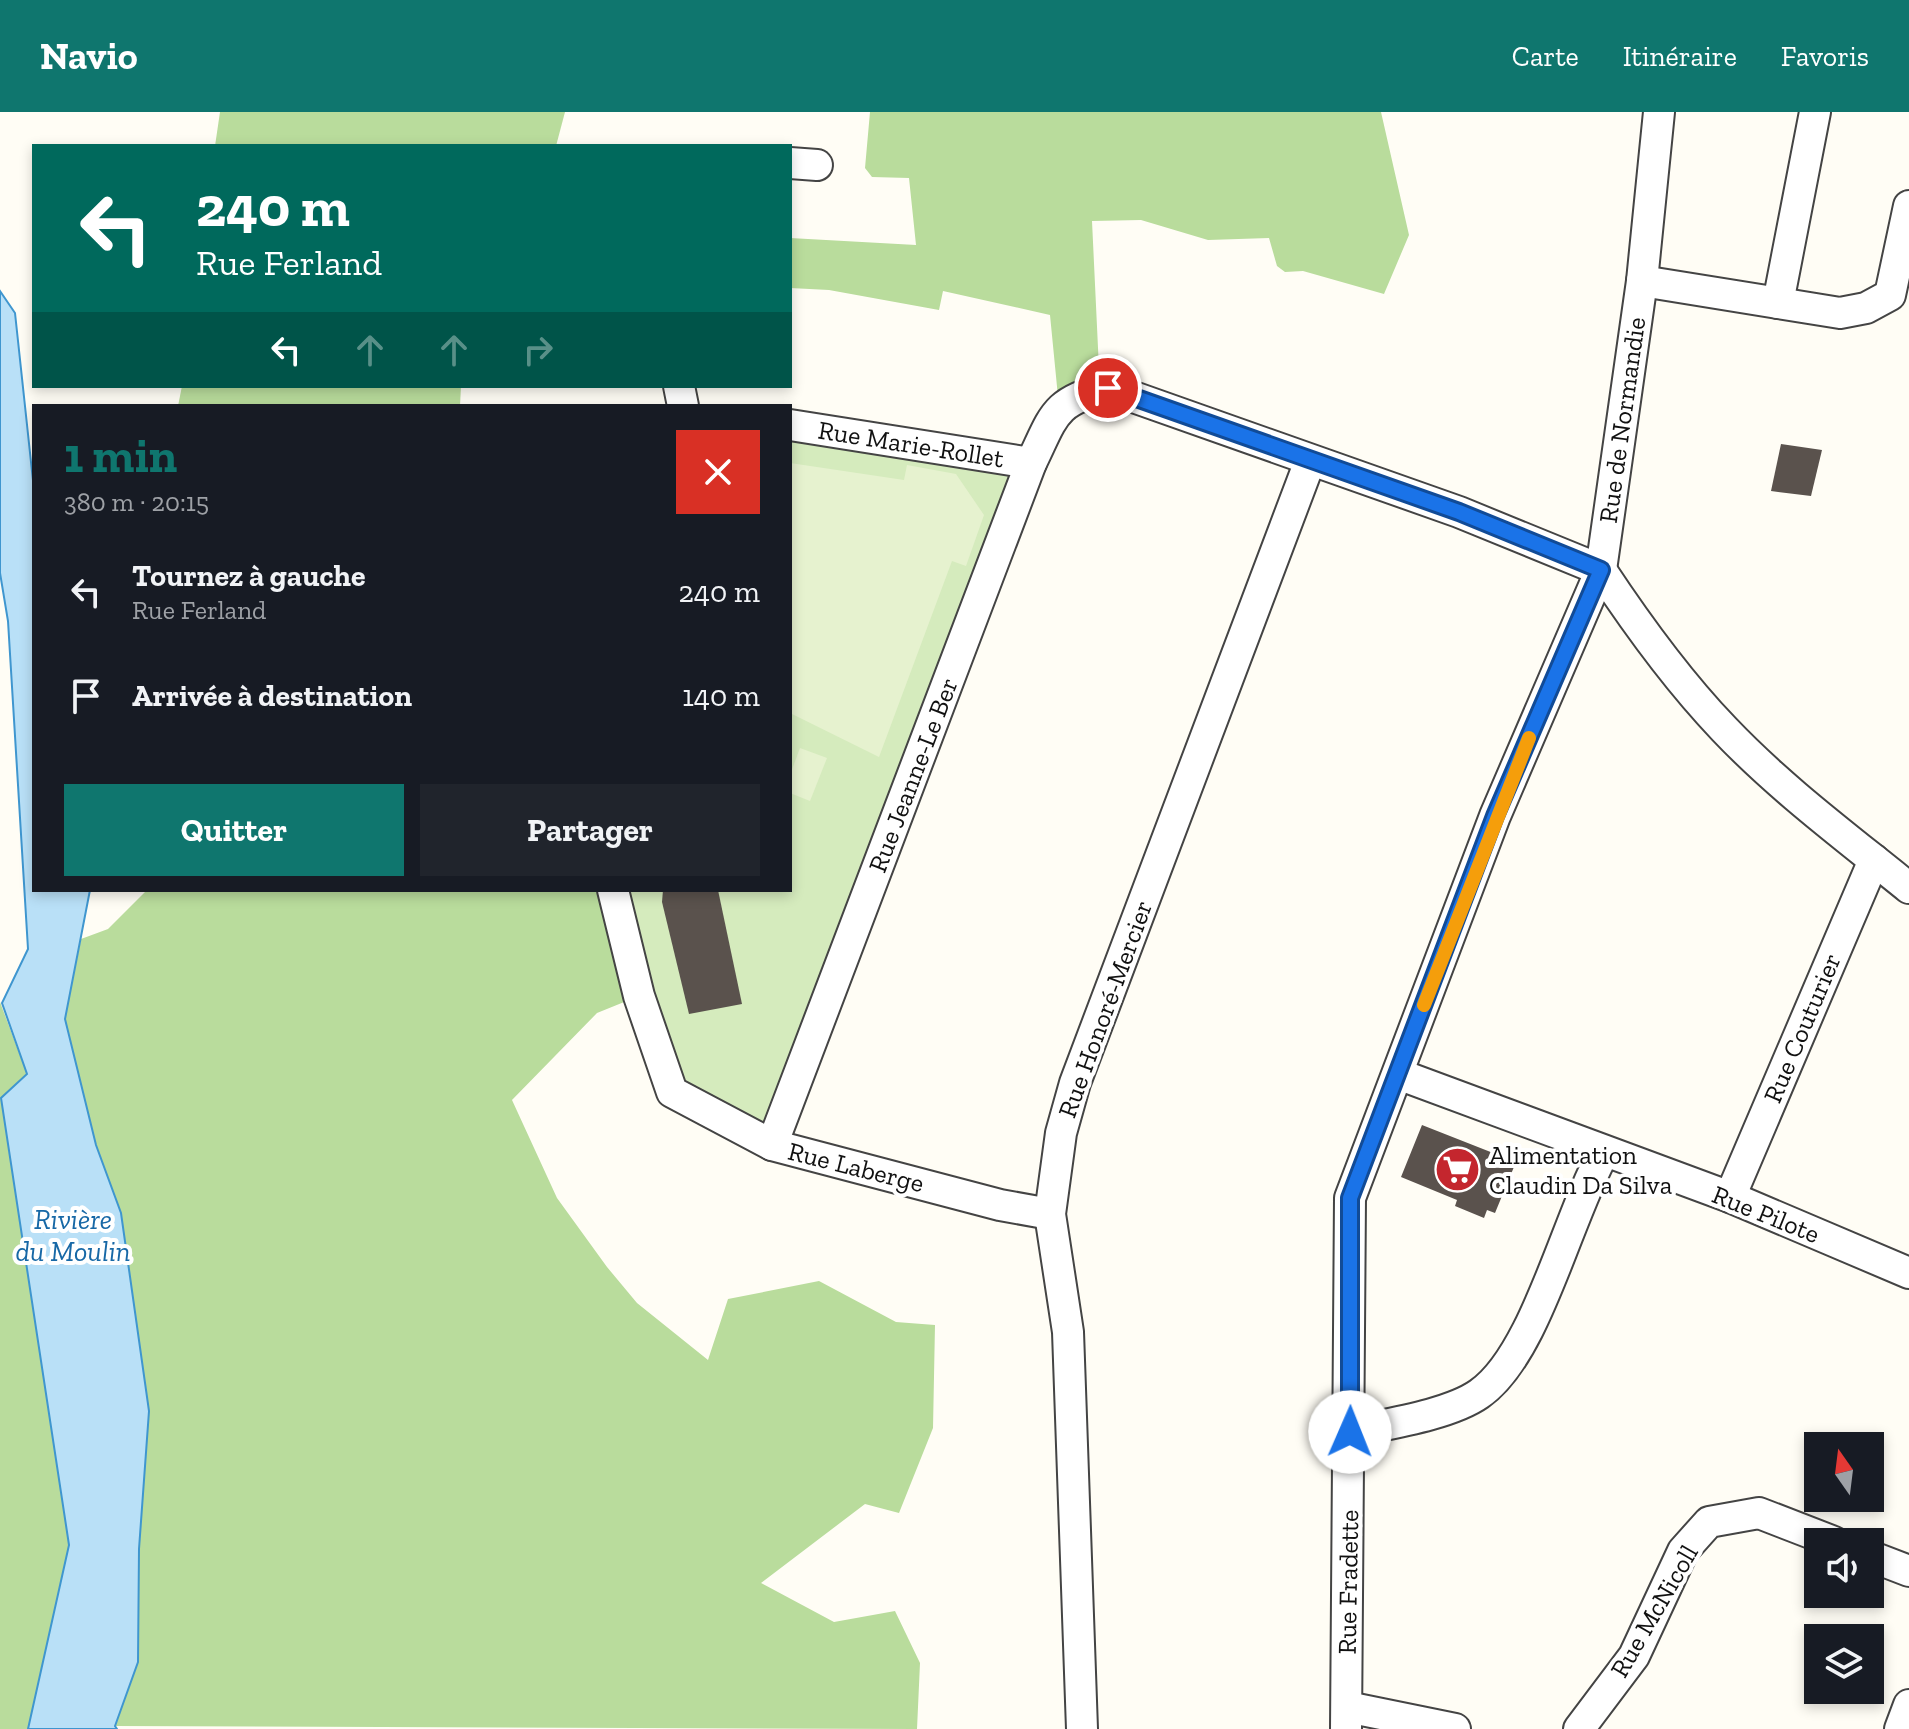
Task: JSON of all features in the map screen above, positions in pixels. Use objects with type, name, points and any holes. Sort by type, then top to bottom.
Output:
[{"type":"street","name":"Rue de Normandie","points":[[1601,570],[1642,281],[1659,112]]},
{"type":"street","points":[[1778,303],[1815,112]]},
{"type":"street","points":[[1642,281],[1840,313],[1866,308],[1890,295],[1909,206]]},
{"type":"street","name":"Rue Jeanne-Le Ber","points":[[772,1145],[1031,463],[1059,407],[1083,394],[1108,388],[1310,461]]},
{"type":"street","name":"Rue Marie-Rollet","points":[[792,425],[1031,463]]},
{"type":"street","points":[[1310,461],[1459,512],[1601,570],[1650,642],[1724,729],[1782,784],[1909,888]]},
{"type":"street","name":"Rue Honoré-Mercier","points":[[1082,1729],[1068,1332],[1050,1214],[1061,1133],[1075,1083],[1310,461]]},
{"type":"street","name":"Rue Fradette","points":[[1346,1718],[1350,1198],[1495,816],[1601,570]]},
{"type":"street","name":"Rue Couturier","points":[[1730,1197],[1874,860]]},
{"type":"street","name":"Rue Laberge","points":[[613,892],[639,996],[672,1092],[772,1145],[1000,1205],[1050,1214]]},
{"type":"street","name":"Rue Pilote","points":[[1398,1074],[1730,1197],[1909,1273]]},
{"type":"street","points":[[1350,1432],[1425,1416],[1479,1394],[1522,1346],[1584,1187],[1604,1152]]},
{"type":"street","name":"Rue McNicoll","points":[[1579,1729],[1634,1656],[1683,1551],[1709,1522],[1759,1513],[1804,1530]]},
{"type":"street","points":[[1884,1561],[1909,1571]]},
{"type":"street","points":[[1900,1729],[1909,1705]]},
{"type":"street","points":[[1346,1718],[1455,1729]]},
{"type":"green space","points":[[220,112],[565,112],[557,144],[215,144]]},
{"type":"green space","points":[[870,112],[1381,112],[1409,235],[1384,294],[1303,271],[1285,272],[1277,266],[1269,238],[1208,240],[1141,220],[1092,221],[1100,390],[1059,407],[1050,315],[943,291],[939,310],[829,290],[792,288],[792,238],[916,245],[909,178],[872,177],[865,168]]},
{"type":"green space","points":[[182,388],[461,388],[460,404],[178,404]]},
{"type":"green space","points":[[792,425],[1031,463],[772,1145],[672,1092],[614,892],[792,892]]},
{"type":"green space","points":[[792,463],[904,480],[907,465],[956,474],[984,515],[966,566],[952,561],[879,757],[792,714]]},
{"type":"green space","points":[[800,748],[827,758],[810,801],[792,794],[792,770]]},
{"type":"green space","points":[[145,892],[613,892],[639,996],[597,1013],[512,1100],[557,1198],[607,1267],[637,1303],[708,1360],[728,1299],[819,1281],[896,1322],[935,1325],[933,1428],[899,1513],[865,1504],[761,1583],[834,1622],[895,1611],[920,1663],[917,1729],[115,1726],[138,1662],[139,1549],[131,1298],[121,1213],[96,1145],[65,1019],[81,939],[108,929]]},
{"type":"green space","points":[[0,1002],[27,1074],[1,1098],[69,1545],[28,1729],[0,1729]]},
{"type":"water","name":"Rivière du Moulin","points":[[0,291],[15,313],[32,471],[32,892],[90,892],[65,1019],[96,1145],[121,1213],[149,1411],[139,1549],[138,1662],[115,1726],[117,1729],[28,1729],[69,1545],[1,1098],[27,1074],[2,1003],[28,949],[8,621],[0,573]]},
{"type":"building","points":[[1781,444],[1822,450],[1811,496],[1771,491]]},
{"type":"building","points":[[663,892],[718,892],[742,1004],[689,1014],[662,902]]},
{"type":"building","name":"Alimentation Claudin Da Silva","points":[[1422,1125],[1516,1162],[1495,1213],[1487,1210],[1484,1218],[1455,1206],[1457,1200],[1401,1177]]},
{"type":"slow traffic","points":[[1424,1005],[1495,816],[1529,738]]},
{"type":"place","name":"Alimentation Claudin Da Silva","points":[[1458,1170]]},
{"type":"route","points":[[1108,388],[1372,484],[1459,512],[1601,570],[1495,816],[1350,1198],[1350,1432]]}]
